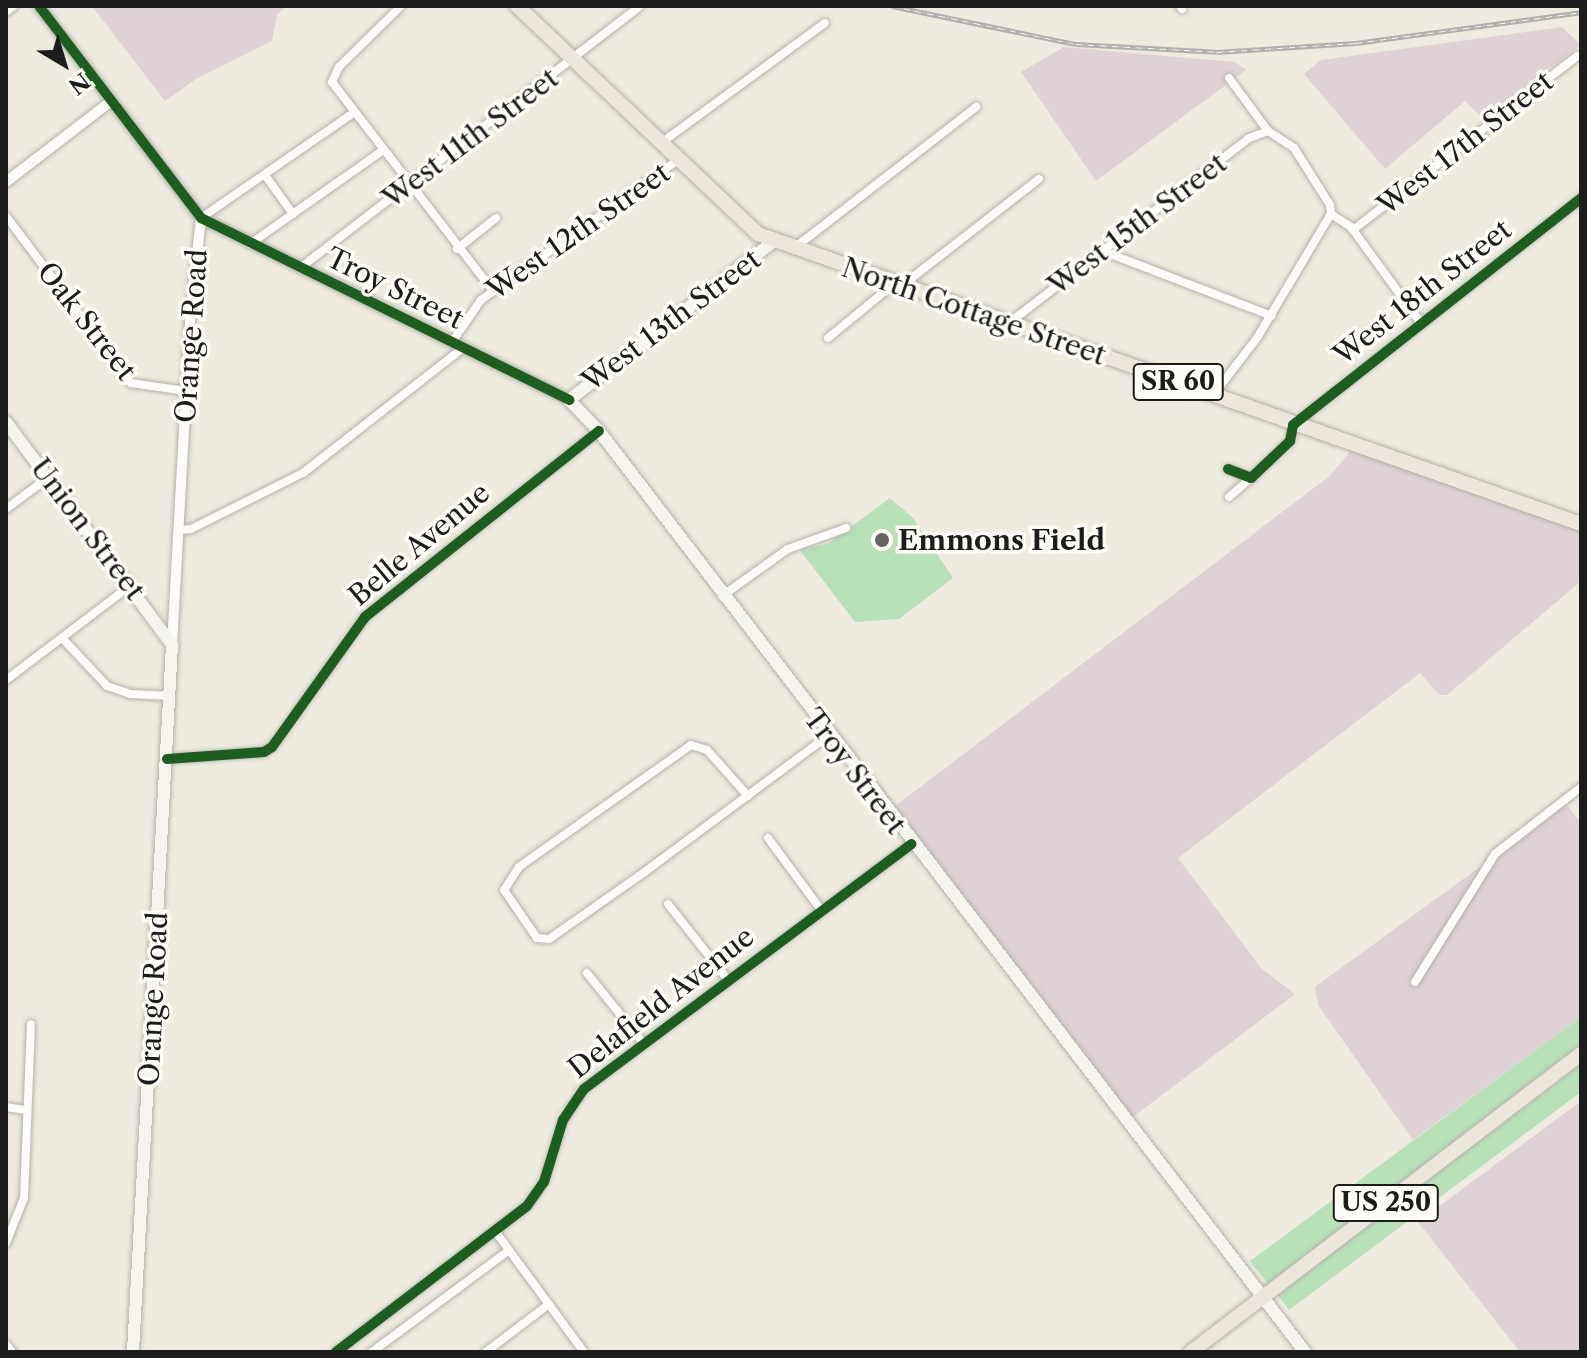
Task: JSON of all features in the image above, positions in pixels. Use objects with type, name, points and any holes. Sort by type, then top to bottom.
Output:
[{"type":"main road","name":"SR 60","points":[[517,6],[748,227],[774,241]]},
{"type":"main road","name":"North Cottage Street","points":[[774,241],[1581,524]]},
{"type":"main road","name":"West 13th Street","points":[[569,400],[774,241]]},
{"type":"main road","name":"Troy Street","points":[[569,400],[599,431],[828,736],[1305,1352]]},
{"type":"main road","name":"Union Street","points":[[6,422],[170,641]]},
{"type":"main road","name":"Orange Road","points":[[133,1352],[167,759],[170,641]]},
{"type":"main road","name":"US 250","points":[[1191,1352],[1581,1054]]},
{"type":"street","points":[[6,12],[14,6]]},
{"type":"street","points":[[39,6],[201,218],[353,113]]},
{"type":"street","points":[[401,6],[333,73],[332,82],[408,186],[493,291]]},
{"type":"street","name":"West 11th Street","points":[[300,268],[640,6]]},
{"type":"street","name":"West 12th Street","points":[[660,144],[825,23]]},
{"type":"street","name":"West 17th Street","points":[[1353,230],[1577,56]]},
{"type":"street","points":[[1229,78],[1268,131],[1281,135],[1294,148],[1331,214],[1353,230],[1420,322]]},
{"type":"street","points":[[6,182],[111,101]]},
{"type":"street","name":"West 13th Street","points":[[793,249],[976,107]]},
{"type":"street","name":"West 15th Street","points":[[1009,323],[1249,138],[1268,131]]},
{"type":"street","points":[[250,244],[382,151]]},
{"type":"street","name":"West 12th Street","points":[[452,342],[470,310],[493,291],[678,160]]},
{"type":"street","points":[[265,175],[293,214]]},
{"type":"street","points":[[828,338],[1039,179]]},
{"type":"street","name":"West 18th Street","points":[[1229,497],[1290,441],[1293,425],[1581,198]]},
{"type":"street","points":[[1214,394],[1272,316],[1331,214]]},
{"type":"street","name":"Oak Street","points":[[6,216],[131,383],[186,391]]},
{"type":"street","name":"Troy Street","points":[[201,218],[569,400]]},
{"type":"street","name":"Orange Road","points":[[170,641],[201,218]]},
{"type":"street","points":[[457,249],[496,218]]},
{"type":"street","points":[[1100,250],[1272,316]]},
{"type":"street","points":[[179,530],[191,529],[303,473],[464,347]]},
{"type":"street","name":"Belle Avenue","points":[[167,759],[264,752],[272,747],[365,617],[599,431]]},
{"type":"street","points":[[1228,469],[1251,478]]},
{"type":"street","points":[[6,509],[49,477]]},
{"type":"street","points":[[722,596],[788,549],[831,537],[846,528]]},
{"type":"street","points":[[6,680],[131,585]]},
{"type":"street","points":[[62,638],[107,686],[130,694],[170,696]]},
{"type":"street","points":[[748,796],[707,750],[691,745],[519,867],[504,890],[537,938],[546,941],[748,796],[828,736]]},
{"type":"street","points":[[1415,982],[1495,854],[1581,787]]},
{"type":"street","points":[[768,838],[821,910]]},
{"type":"street","name":"Delafield Avenue","points":[[336,1352],[495,1231],[537,1195],[573,1103],[643,1043],[911,844]]},
{"type":"street","points":[[668,904],[728,980]]},
{"type":"street","points":[[587,973],[643,1043]]},
{"type":"street","points":[[6,1243],[24,1198],[31,1024]]},
{"type":"street","points":[[6,1107],[26,1110]]},
{"type":"street","points":[[495,1231],[584,1352]]},
{"type":"street","points":[[372,1352],[508,1251]]},
{"type":"street","points":[[486,1352],[549,1304]]},
{"type":"street","points":[[6,1344],[12,1352]]},
{"type":"shaded area","points":[[92,6],[287,6],[277,15],[272,41],[196,79],[165,101]]},
{"type":"shaded area","points":[[1562,27],[1581,45],[1483,118],[1465,101],[1385,169],[1304,74],[1321,60]]},
{"type":"shaded area","points":[[1064,47],[1235,62],[1246,70],[1096,181],[1021,72]]},
{"type":"shaded area","points":[[1352,449],[1581,531],[1581,581],[1447,695],[1439,695],[1420,673],[1178,858],[1261,968],[1295,994],[1129,1120],[890,810],[1331,475]]},
{"type":"shaded area","points":[[1566,804],[1581,823],[1581,1017],[1413,1140],[1318,1005],[1315,987]]},
{"type":"shaded area","points":[[1581,1101],[1581,1352],[1520,1352],[1418,1222]]},
{"type":"green space","name":"Emmons Field","points":[[890,498],[913,518],[953,578],[899,619],[855,622],[799,549],[828,544]]},
{"type":"green space","points":[[1581,1017],[1581,1044],[1269,1285],[1250,1261]]},
{"type":"green space","points":[[1581,1064],[1581,1092],[1289,1310],[1277,1294]]},
{"type":"railway","points":[[892,6],[1076,44],[1217,52],[1356,43],[1581,12]]},
{"type":"cycle path","points":[[39,6],[201,218],[569,400]]},
{"type":"cycle path","points":[[1228,469],[1251,478],[1290,441],[1293,425],[1581,198]]},
{"type":"cycle path","points":[[167,759],[264,752],[272,747],[365,617],[599,431]]},
{"type":"cycle path","points":[[336,1352],[527,1206],[544,1182],[563,1120],[584,1089],[911,844]]},
{"type":"place","name":"Emmons Field","points":[[882,540]]}]
